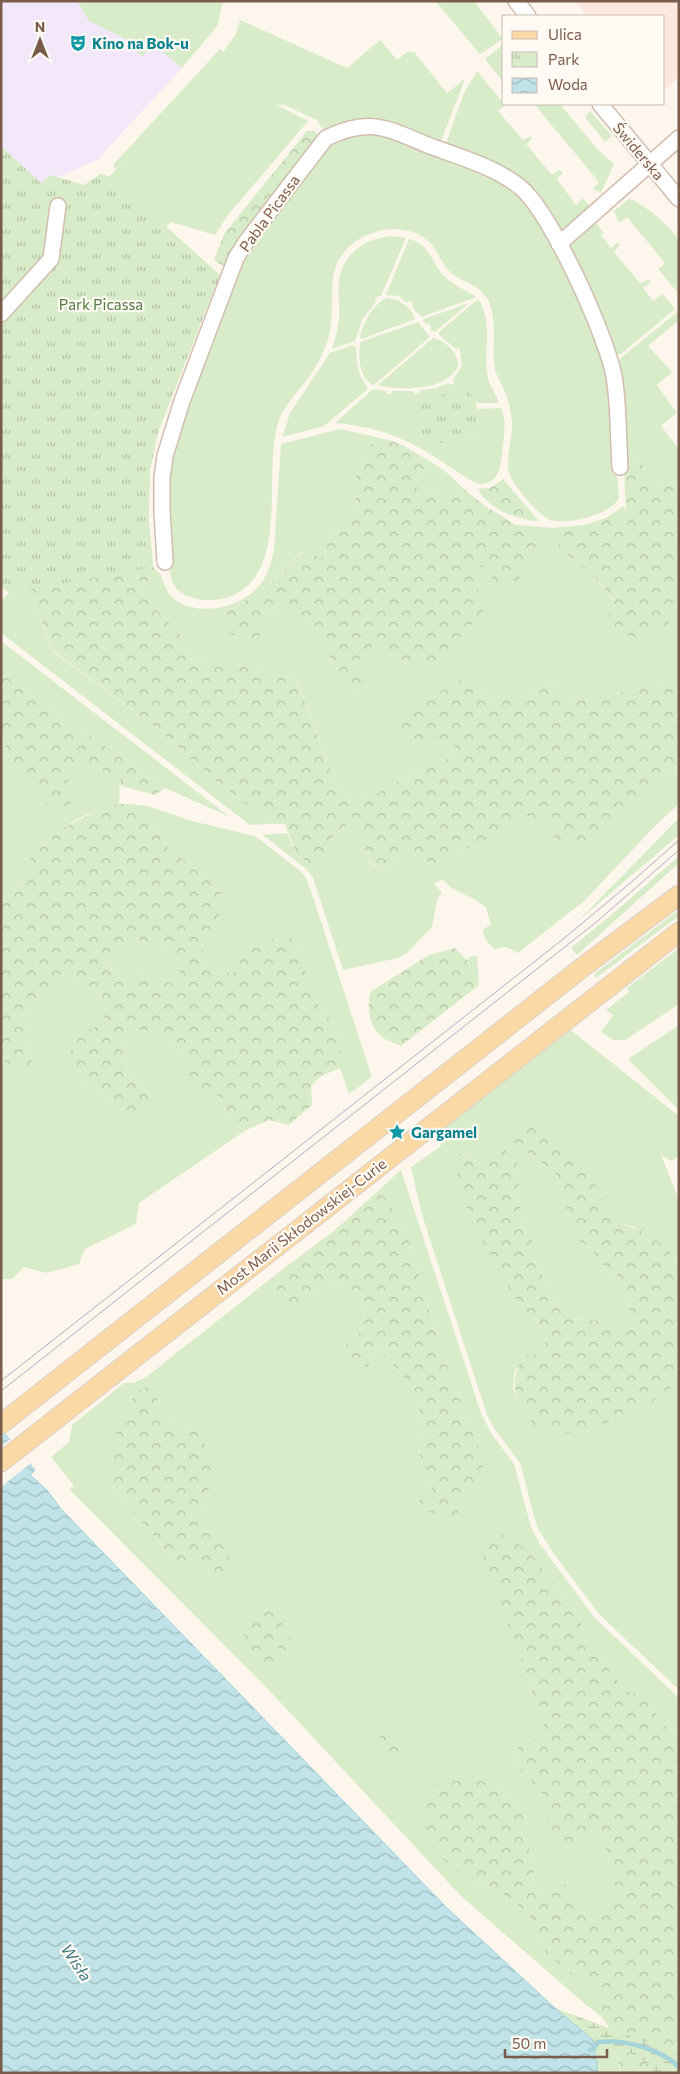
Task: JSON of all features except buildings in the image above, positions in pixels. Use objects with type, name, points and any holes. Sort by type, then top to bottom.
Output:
[{"type":"main road","name":"Most Marii Skłodowskiej-Curie","points":[[1,1424],[583,967],[679,895]]},
{"type":"main road","name":"Most Marii Skłodowskiej-Curie","points":[[1,1462],[679,932]]},
{"type":"street","points":[[516,1],[527,15]]},
{"type":"street","name":"Świderska","points":[[601,105],[679,199]]},
{"type":"street","name":"Pabla Picassa","points":[[165,562],[162,494],[165,456],[182,401],[236,258],[246,242],[326,138],[360,125],[381,127],[490,170],[510,180],[526,193],[559,244],[610,357],[617,392],[620,467]]},
{"type":"street","points":[[559,244],[679,138]]},
{"type":"street","points":[[1,314],[51,259],[58,206]]},
{"type":"shaded area","points":[[1,1],[214,1],[210,21],[175,62],[182,68],[97,160],[41,183],[1,146]]},
{"type":"shaded area","points":[[575,1],[679,1],[679,77],[665,89],[665,15],[587,15]]},
{"type":"green space","points":[[77,1],[223,1],[218,25],[182,68],[163,52],[164,50],[161,47],[157,47],[161,41],[151,51],[149,49],[142,57],[125,39],[89,21]]},
{"type":"green space","points":[[435,1],[474,1],[502,38],[502,40],[480,54]]},
{"type":"green space","points":[[240,20],[347,68],[380,40],[397,60],[407,52],[414,52],[447,93],[465,79],[441,141],[439,144],[390,124],[325,133],[317,120],[284,105],[277,105],[308,121],[228,215],[215,235],[171,222],[166,227],[110,176],[144,139],[116,169],[113,165],[220,49],[223,52],[236,34]]},
{"type":"green space","points":[[502,46],[502,80],[485,59]]},
{"type":"green space","points":[[477,71],[502,101],[502,105],[505,105],[498,111],[523,140],[531,136],[532,139],[526,144],[552,175],[559,170],[562,172],[557,179],[576,205],[583,198],[589,206],[562,231],[559,230],[549,214],[445,146],[464,93]]},
{"type":"green space","points":[[535,105],[561,105],[598,150],[614,164],[601,193],[593,189],[599,182]]},
{"type":"green space","points":[[590,111],[612,136],[605,142],[585,117]]},
{"type":"green space","points":[[307,131],[315,131],[320,142],[227,268],[214,260],[224,234]]},
{"type":"green space","points":[[359,133],[385,135],[412,144],[497,182],[515,192],[527,205],[544,230],[579,300],[609,374],[619,498],[614,504],[598,514],[567,521],[550,520],[539,513],[526,499],[509,473],[508,461],[512,419],[508,399],[495,369],[494,325],[488,300],[478,289],[450,272],[431,244],[420,235],[400,229],[379,231],[356,241],[339,259],[333,277],[330,330],[321,358],[279,419],[273,449],[270,527],[266,552],[258,573],[243,589],[221,599],[205,600],[194,598],[179,591],[172,582],[171,576],[168,472],[176,436],[234,276],[246,253],[323,152],[333,142]]},
{"type":"green space","name":"Park Picassa","points":[[1,146],[41,183],[50,175],[84,185],[100,174],[110,176],[220,275],[159,430],[150,470],[149,519],[153,567],[9,593],[1,587]]},
{"type":"green space","points":[[629,199],[642,205],[657,217],[671,230],[679,242],[679,294],[658,269],[665,263],[627,217],[619,223],[614,211]]},
{"type":"green space","points":[[596,223],[604,233],[601,235],[611,248],[617,243],[620,244],[614,252],[640,283],[650,279],[650,283],[643,288],[653,301],[663,294],[675,309],[621,354],[615,354],[568,249]]},
{"type":"green space","points":[[382,237],[406,238],[381,296],[375,299],[376,302],[363,318],[355,341],[332,349],[339,320],[339,280],[345,262],[365,244]]},
{"type":"green space","points":[[409,239],[417,242],[427,250],[446,278],[476,297],[422,317],[412,308],[413,304],[410,301],[407,303],[399,296],[386,295]]},
{"type":"green space","points":[[386,298],[391,298],[404,304],[411,311],[415,319],[362,339],[360,337],[361,331],[369,314]]},
{"type":"green space","points":[[478,299],[483,307],[487,325],[486,364],[488,377],[499,403],[477,403],[476,400],[415,402],[462,443],[461,435],[480,434],[477,409],[501,408],[505,424],[504,436],[501,464],[495,478],[480,484],[468,479],[424,450],[399,438],[367,428],[335,423],[373,389],[386,391],[387,394],[391,394],[392,391],[413,391],[415,394],[419,393],[420,390],[454,383],[453,379],[462,366],[461,353],[459,348],[456,349],[438,333]]},
{"type":"green space","points":[[469,303],[435,332],[430,330],[431,327],[428,323],[423,322],[424,319]]},
{"type":"green space","points":[[677,312],[679,320],[648,346],[672,372],[657,385],[677,413],[661,426],[679,449],[679,483],[654,485],[641,462],[624,461],[618,364],[621,358]]},
{"type":"green space","points":[[418,322],[430,337],[374,385],[369,382],[362,373],[359,354],[360,342]]},
{"type":"green space","points":[[433,338],[438,339],[451,348],[457,357],[458,367],[452,375],[434,385],[423,387],[401,388],[380,386],[379,384]]},
{"type":"green space","points":[[352,345],[356,347],[360,375],[368,389],[324,426],[282,437],[290,413],[330,353]]},
{"type":"green space","points":[[466,389],[476,400],[480,434],[462,435],[462,443],[423,443],[415,402]]},
{"type":"green space","points":[[340,429],[389,440],[366,446],[353,486],[358,509],[337,520],[322,557],[301,553],[260,592],[223,614],[263,631],[266,612],[273,608],[297,614],[322,631],[330,659],[350,693],[367,687],[355,663],[374,645],[412,667],[476,565],[489,569],[535,558],[536,545],[516,525],[554,528],[560,549],[592,574],[615,602],[605,623],[679,595],[679,680],[569,703],[557,681],[533,691],[491,699],[479,686],[407,738],[452,744],[460,753],[406,777],[369,798],[347,800],[340,794],[299,684],[289,676],[253,670],[228,660],[200,663],[188,657],[181,635],[140,593],[142,585],[160,574],[173,598],[182,604],[193,607],[204,609],[227,606],[248,596],[260,585],[266,576],[274,550],[281,444]]},
{"type":"green space","points":[[389,440],[404,446],[433,463],[417,481],[418,493],[450,494],[464,489],[485,506],[516,525],[536,544],[535,558],[514,584],[496,585],[489,569],[476,565],[471,574],[485,609],[437,664],[427,667],[412,667],[374,645],[356,663],[367,687],[350,693],[330,659],[322,631],[297,614],[273,608],[266,612],[263,631],[255,642],[224,632],[223,614],[260,592],[302,553],[322,557],[337,520],[358,509],[353,486],[366,446]]},
{"type":"green space","points":[[624,461],[641,462],[654,485],[679,483],[679,595],[674,597],[668,626],[641,638],[611,633],[604,623],[615,601],[592,574],[560,549],[554,528],[584,525],[606,518],[620,528],[628,523],[625,500]]},
{"type":"green space","points":[[433,463],[445,471],[464,489],[450,494],[418,493],[417,481]]},
{"type":"green space","points":[[503,479],[539,521],[513,516],[496,508],[478,489],[490,488]]},
{"type":"green space","points":[[624,506],[629,523],[620,528],[606,518]]},
{"type":"green space","points":[[151,548],[153,567],[160,574],[142,585],[140,593],[181,635],[188,657],[200,663],[228,660],[253,670],[289,676],[299,685],[340,794],[347,800],[369,798],[406,777],[460,753],[452,744],[407,738],[396,727],[431,697],[464,677],[479,686],[491,699],[533,691],[557,681],[569,703],[679,680],[679,764],[647,788],[586,841],[576,847],[555,839],[544,819],[514,814],[505,833],[482,845],[461,849],[448,861],[438,866],[414,855],[397,860],[385,869],[370,863],[359,835],[349,824],[334,834],[321,862],[310,865],[296,853],[285,824],[272,824],[215,780],[150,723],[52,650],[29,589],[69,554]]},
{"type":"green space","points":[[29,589],[52,651],[150,723],[215,780],[272,824],[250,825],[1,633],[1,601],[9,593]]},
{"type":"green space","points":[[1,641],[230,817],[165,788],[1,673]]},
{"type":"green space","points":[[1,673],[165,788],[155,795],[121,786],[120,779],[92,766],[74,763],[65,774],[76,795],[66,810],[54,813],[9,756],[1,735]]},
{"type":"green space","points":[[1,735],[9,756],[29,780],[65,774],[74,763],[92,765],[120,779],[119,804],[83,816],[51,837],[32,858],[17,885],[1,903]]},
{"type":"green space","points":[[679,764],[679,804],[657,824],[584,901],[518,953],[506,947],[494,949],[487,941],[483,930],[491,924],[486,908],[476,900],[453,889],[443,880],[434,883],[442,893],[437,899],[432,927],[406,954],[398,958],[343,970],[313,878],[305,868],[263,835],[287,833],[296,853],[321,862],[334,834],[349,824],[359,835],[370,864],[385,869],[397,860],[414,855],[438,866],[448,861],[461,849],[482,845],[514,814],[545,819],[555,839],[647,788]]},
{"type":"green space","points":[[133,804],[151,807],[192,821],[255,836],[305,876],[372,1077],[349,1094],[340,1068],[341,1046],[333,1022],[319,1007],[294,939],[236,972],[213,974],[206,969],[203,948],[218,912],[221,891],[164,844],[152,822]]},
{"type":"green space","points":[[133,804],[152,822],[164,844],[221,891],[217,937],[203,948],[206,969],[213,974],[236,972],[243,954],[280,936],[294,939],[319,1007],[333,1022],[341,1046],[340,1068],[321,1076],[311,1086],[312,1105],[289,1125],[269,1120],[246,1130],[234,1125],[216,1093],[198,1089],[189,1076],[185,1058],[157,1032],[133,1029],[120,1043],[129,1074],[148,1092],[152,1111],[138,1118],[119,1115],[103,1092],[78,1080],[70,1060],[72,1040],[105,1021],[101,995],[83,983],[60,975],[26,1007],[24,1039],[33,1060],[28,1068],[14,1069],[1,1058],[1,903],[19,883],[32,856],[57,831],[104,807]],"holes":[[[135,939],[176,954],[181,975],[175,985],[149,973],[120,979],[106,963]]]},
{"type":"green space","points":[[679,818],[679,835],[578,921]]},
{"type":"green space","points":[[679,856],[679,863],[577,955],[571,948]]},
{"type":"green space","points":[[679,910],[679,916],[596,978],[594,974]]},
{"type":"green space","points":[[135,939],[176,954],[181,975],[175,985],[149,973],[120,979],[106,962]]},
{"type":"green space","points":[[455,948],[467,960],[479,985],[401,1046],[382,1037],[374,1028],[370,1016],[370,992],[429,955]]},
{"type":"green space","points":[[679,948],[679,1004],[625,1040],[613,1040],[601,1032],[613,1015],[606,1010],[629,992],[627,988]]},
{"type":"green space","points":[[472,956],[477,957],[479,985],[467,960]]},
{"type":"green space","points":[[60,975],[83,983],[101,995],[105,1021],[73,1040],[78,1080],[103,1092],[119,1115],[148,1092],[129,1074],[120,1042],[133,1029],[157,1032],[185,1058],[189,1076],[216,1093],[234,1125],[246,1130],[139,1203],[136,1224],[85,1249],[79,1264],[47,1273],[24,1267],[12,1279],[1,1279],[1,1058],[14,1069],[33,1060],[24,1039],[26,1007]]},
{"type":"green space","points":[[679,1025],[679,1110],[628,1059]]},
{"type":"green space","points":[[568,1028],[679,1116],[679,1156],[671,1161],[661,1155],[679,1200],[679,1267],[676,1261],[633,1226],[616,1223],[584,1165],[513,1142],[556,1174],[575,1239],[590,1247],[609,1273],[617,1275],[628,1307],[640,1325],[632,1329],[603,1321],[571,1319],[559,1308],[532,1255],[532,1233],[521,1228],[518,1164],[499,1145],[479,1163],[465,1154],[528,1314],[536,1319],[546,1340],[541,1353],[515,1370],[513,1388],[522,1407],[679,1381],[679,1690],[598,1613],[554,1554],[537,1527],[520,1463],[494,1428],[487,1415],[422,1215],[411,1167],[441,1146],[438,1133]]},
{"type":"green space","points":[[517,1127],[534,1128],[571,1151],[584,1165],[616,1223],[635,1228],[661,1243],[679,1267],[679,1381],[647,1406],[597,1427],[556,1435],[537,1430],[520,1403],[515,1387],[518,1368],[523,1357],[541,1353],[546,1340],[536,1319],[528,1314],[510,1290],[472,1222],[459,1182],[454,1154],[464,1154],[479,1163],[499,1144],[518,1164],[521,1227],[532,1233],[532,1255],[559,1308],[571,1319],[603,1321],[632,1329],[640,1325],[628,1307],[617,1275],[609,1273],[590,1247],[575,1239],[556,1174],[513,1142],[510,1134]]},
{"type":"green space","points":[[401,1170],[481,1413],[491,1433],[514,1464],[531,1527],[540,1544],[594,1617],[679,1698],[679,1733],[663,1722],[644,1694],[626,1691],[614,1677],[603,1658],[585,1639],[580,1617],[529,1551],[483,1567],[502,1583],[502,1609],[526,1671],[532,1693],[544,1719],[543,1728],[537,1739],[521,1742],[514,1754],[516,1767],[542,1793],[546,1806],[575,1846],[599,1829],[606,1838],[606,1863],[615,1886],[611,1899],[596,1909],[578,1907],[558,1882],[544,1893],[531,1886],[536,1862],[522,1834],[526,1816],[499,1785],[473,1779],[471,1882],[493,1887],[528,1913],[540,1936],[546,1953],[597,1995],[602,2017],[461,1896],[266,1687],[69,1489],[74,1486],[51,1457],[69,1442],[72,1425],[124,1383],[133,1383],[146,1377],[279,1272],[275,1286],[297,1306],[312,1292],[335,1283],[364,1294],[365,1328],[345,1346],[351,1361],[368,1368],[377,1347],[416,1392],[424,1438],[419,1452],[424,1473],[433,1491],[461,1497],[484,1461],[441,1350],[405,1226],[379,1190]],"holes":[[[150,1386],[163,1411],[176,1425],[194,1428],[213,1479],[203,1505],[201,1520],[221,1535],[220,1578],[210,1567],[176,1563],[107,1480],[112,1470],[115,1449]]]},
{"type":"green space","points":[[379,1190],[405,1226],[441,1350],[484,1461],[481,1488],[461,1497],[458,1516],[451,1517],[421,1510],[419,1501],[433,1491],[424,1473],[419,1452],[424,1438],[416,1392],[377,1347],[368,1368],[351,1362],[345,1346],[365,1328],[364,1294],[335,1283],[312,1292],[297,1306],[287,1306],[275,1286],[279,1272],[335,1230]]},
{"type":"green space","points":[[150,1385],[163,1411],[176,1425],[194,1428],[210,1452],[213,1479],[203,1505],[201,1520],[221,1535],[231,1560],[228,1576],[220,1578],[209,1567],[176,1563],[107,1480],[112,1469],[118,1424],[137,1391]]},
{"type":"green space","points":[[504,1535],[529,1551],[580,1617],[585,1639],[603,1658],[614,1677],[626,1691],[644,1694],[663,1722],[679,1733],[679,2060],[652,2068],[654,2073],[620,2073],[618,2052],[612,2032],[602,2017],[597,1995],[546,1953],[540,1936],[528,1913],[493,1887],[471,1882],[438,1855],[425,1827],[420,1801],[434,1784],[473,1779],[499,1785],[526,1816],[522,1834],[536,1862],[531,1886],[544,1893],[558,1882],[570,1886],[578,1907],[596,1909],[611,1899],[615,1886],[606,1863],[606,1838],[600,1829],[575,1847],[559,1840],[549,1824],[542,1793],[516,1767],[514,1754],[521,1742],[537,1739],[543,1728],[544,1719],[532,1693],[526,1671],[502,1609],[502,1583],[483,1567],[484,1545],[493,1536]]},
{"type":"green space","points":[[268,1610],[281,1622],[295,1644],[287,1651],[274,1647],[276,1663],[267,1667],[243,1641],[246,1623]]},
{"type":"green space","points":[[392,1730],[407,1754],[400,1764],[391,1762],[380,1736]]},
{"type":"green space","points":[[555,2008],[638,2039],[679,2050],[679,2073],[654,2073],[647,2063],[641,2059],[611,2046],[595,2053],[602,2073],[591,2073]]},
{"type":"green space","points":[[612,2032],[618,2052],[620,2073],[598,2073],[593,2040]]},
{"type":"water","name":"Wisła","points":[[1,1429],[35,1470],[30,1475],[47,1490],[61,1509],[447,1908],[555,2008],[593,2040],[598,2073],[1,2073]]},
{"type":"pier","points":[[12,1438],[32,1462],[1,1487],[1,1446]]},
{"type":"waterway","points":[[590,2050],[598,2042],[608,2041],[641,2046],[662,2055],[679,2067]]},
{"type":"tram line","points":[[1,1381],[562,940],[679,840]]},
{"type":"tram line","points":[[1,1391],[594,924],[679,850]]},
{"type":"place","name":"Kino na Bok-u","points":[[78,43]]},
{"type":"place","name":"Gargamel","points":[[397,1132]]}]
